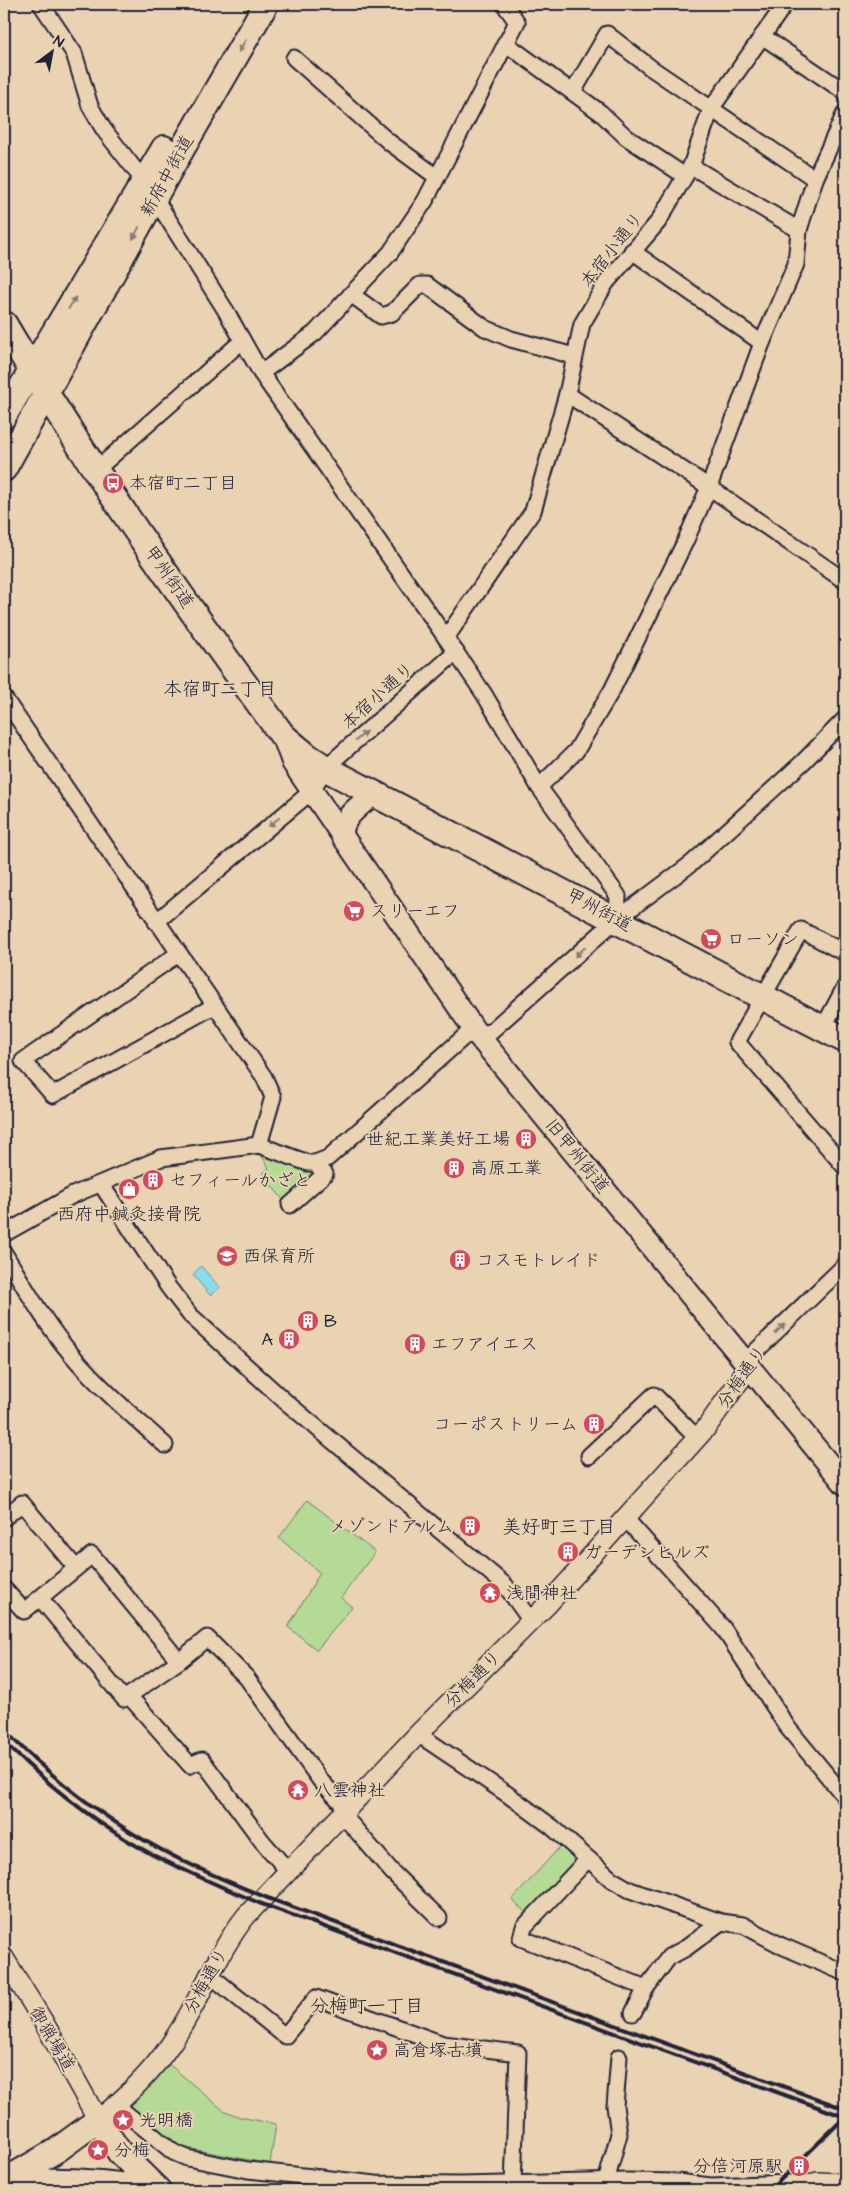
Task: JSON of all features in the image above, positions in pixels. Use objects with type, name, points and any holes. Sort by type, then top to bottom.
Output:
[{"type":"highway","name":"甲州街道","points":[[5,327],[96,470],[168,577],[277,728],[306,756],[324,768],[617,919],[845,1040]]},
{"type":"main road","name":"新府中街道","points":[[4,469],[71,350],[149,190],[248,4]]},
{"type":"main road","name":"新府中街道","points":[[4,416],[47,344],[149,190],[266,4]]},
{"type":"main road","name":"旧甲州街道","points":[[277,728],[293,763],[477,1034],[845,1484]]},
{"type":"main road","points":[[343,837],[341,831],[346,819],[375,793]]},
{"type":"main road","points":[[4,2182],[57,2150],[98,2120],[120,2153],[156,2190]]},
{"type":"main road","points":[[4,2182],[54,2180],[156,2190]]},
{"type":"street","points":[[41,4],[74,53],[90,106],[104,130],[149,190],[226,311],[261,373],[456,652],[540,787],[618,896],[617,919]]},
{"type":"street","points":[[261,373],[315,334],[390,253],[425,200],[516,22],[504,4]]},
{"type":"street","name":"本宿小通り","points":[[446,638],[533,511],[567,394],[582,324],[606,283],[658,222],[688,171],[711,109],[785,4]]},
{"type":"street","points":[[573,92],[607,34],[711,109],[815,179]]},
{"type":"street","points":[[762,36],[845,92]]},
{"type":"street","points":[[505,43],[601,113],[626,138],[799,230]]},
{"type":"street","points":[[294,58],[389,142],[437,177]]},
{"type":"street","points":[[540,787],[576,751],[612,690],[685,542],[709,486],[762,343],[796,264],[799,230],[815,179],[845,113]]},
{"type":"street","points":[[632,251],[762,343]]},
{"type":"street","points":[[351,294],[381,316],[392,313],[420,285],[427,285],[485,328],[511,339],[574,356]]},
{"type":"street","points":[[96,470],[242,341]]},
{"type":"street","points":[[567,394],[709,486],[845,581]]},
{"type":"street","name":"本宿小通り","points":[[324,768],[456,652]]},
{"type":"street","points":[[4,698],[264,1077],[274,1097],[258,1145]]},
{"type":"street","points":[[4,1234],[73,1195],[161,1158],[258,1145],[308,1163],[316,1163],[328,1158],[465,1036],[490,1032],[617,919],[692,863],[843,725]]},
{"type":"street","points":[[156,922],[312,791],[324,768]]},
{"type":"street","points":[[845,953],[801,930],[737,1042],[845,1167]]},
{"type":"street","points":[[178,954],[23,1061],[53,1095],[214,1006]]},
{"type":"street","points":[[823,1028],[845,987]]},
{"type":"street","points":[[290,1205],[325,1174],[316,1163]]},
{"type":"street","points":[[101,1184],[169,1288],[190,1315],[286,1402],[505,1585],[531,1621]]},
{"type":"street","points":[[4,1253],[56,1335],[71,1354],[98,1384],[165,1445]]},
{"type":"street","name":"分梅通り","points":[[98,2120],[116,2105],[170,2045],[239,1926],[418,1734],[531,1621],[626,1519],[697,1438],[740,1380],[754,1353],[845,1265]]},
{"type":"street","points":[[589,1456],[654,1395],[697,1438]]},
{"type":"street","points":[[4,1518],[22,1503],[76,1568]]},
{"type":"street","points":[[626,1519],[723,1628],[788,1728],[845,1796]]},
{"type":"street","points":[[4,1589],[24,1611],[92,1555],[179,1661]]},
{"type":"street","points":[[40,1598],[124,1699],[130,1697],[179,1661],[207,1638],[247,1678],[320,1780],[393,1873],[439,1918]]},
{"type":"street","points":[[130,1697],[190,1766],[202,1760],[262,1841],[289,1872]]},
{"type":"street","points":[[418,1734],[552,1827],[611,1879],[630,1890],[721,1922],[743,1925],[782,1946],[845,1973]]},
{"type":"street","points":[[588,1859],[524,1927],[521,1938],[646,1988]]},
{"type":"street","points":[[633,2013],[646,1988],[669,1957],[686,1948],[721,1922]]},
{"type":"street","name":"御猟場道","points":[[4,1958],[43,2021],[98,2120]]},
{"type":"street","points":[[210,1975],[285,2036],[316,1998],[443,2044],[518,2053],[513,2184]]},
{"type":"street","points":[[606,2182],[619,2134],[615,2106],[619,2057]]},
{"type":"street","points":[[116,2105],[173,2152],[214,2165],[376,2184],[460,2188],[513,2184],[606,2182],[678,2182],[711,2186],[814,2186],[845,2184]]},
{"type":"green space","points":[[258,1149],[320,1173],[285,1202],[262,1174],[269,1168]]},
{"type":"green space","points":[[307,1500],[375,1552],[341,1598],[352,1607],[317,1650],[288,1627],[320,1573],[279,1538]]},
{"type":"green space","points":[[565,1841],[584,1858],[529,1916],[512,1900]]},
{"type":"green space","points":[[165,2061],[223,2110],[240,2117],[276,2124],[270,2164],[177,2146],[127,2106]]},
{"type":"water","points":[[201,1266],[220,1288],[210,1295],[193,1275]]},
{"type":"railway","points":[[4,1730],[39,1763],[96,1809],[137,1836],[184,1862],[265,1897],[845,2109]]},
{"type":"railway","points":[[4,1742],[57,1790],[94,1819],[134,1845],[207,1880],[259,1903],[845,2117],[770,2190]]},
{"type":"place","name":"本宿町二丁目","points":[[113,483]]},
{"type":"place","name":"スリーエフ","points":[[354,911]]},
{"type":"place","name":"ローソン","points":[[711,939]]},
{"type":"place","name":"世紀工業美好工場","points":[[526,1139]]},
{"type":"place","name":"高原工業","points":[[454,1168]]},
{"type":"place","name":"セフィールかざと","points":[[153,1180]]},
{"type":"place","name":"西府中鍼灸接骨院","points":[[129,1189]]},
{"type":"place","name":"西保育所","points":[[227,1256]]},
{"type":"place","name":"コスモトレイド","points":[[460,1260]]},
{"type":"place","name":"B","points":[[308,1321]]},
{"type":"place","name":"A","points":[[289,1339]]},
{"type":"place","name":"エフアイエス","points":[[415,1344]]},
{"type":"place","name":"コーポストリーム","points":[[594,1424]]},
{"type":"place","name":"メゾンドアルム","points":[[470,1526]]},
{"type":"place","name":"ガーデンヒルズ","points":[[568,1552]]},
{"type":"place","name":"浅間神社","points":[[490,1593]]},
{"type":"place","name":"八雲神社","points":[[298,1790]]},
{"type":"place","name":"高倉塚古墳","points":[[377,2050]]},
{"type":"place","name":"光明橋","points":[[123,2120]]},
{"type":"place","name":"分梅","points":[[98,2150]]},
{"type":"place","name":"分倍河原駅","points":[[799,2166]]},
{"type":"district","name":"本宿町二丁目","points":[[220,689]]},
{"type":"district","name":"美好町三丁目","points":[[559,1527]]},
{"type":"district","name":"分梅町一丁目","points":[[367,2006]]}]
